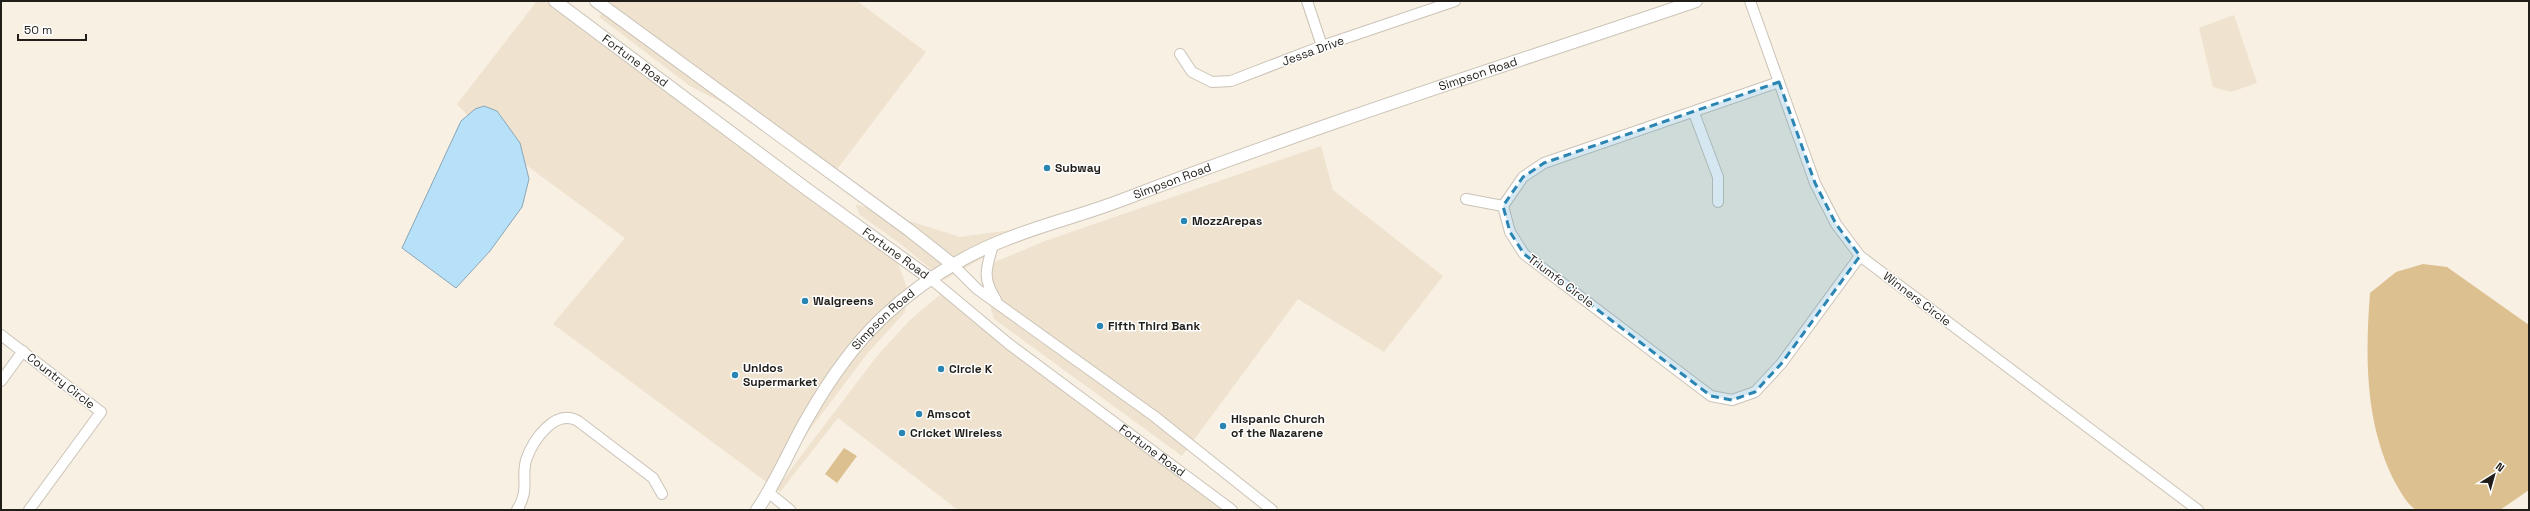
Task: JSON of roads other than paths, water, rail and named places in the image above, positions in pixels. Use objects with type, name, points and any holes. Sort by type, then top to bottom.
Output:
[{"type":"main road","name":"Fortune Road","points":[[555,1],[808,190],[931,279]]},
{"type":"main road","name":"Fortune Road","points":[[596,1],[908,230],[952,264]]},
{"type":"main road","name":"Simpson Road","points":[[757,510],[769,493],[807,418],[836,372],[860,340],[882,318],[952,264],[1009,238],[1101,208],[1256,149],[1696,1]]},
{"type":"street","points":[[1307,1],[1322,46]]},
{"type":"street","name":"Jessa Drive","points":[[1180,54],[1192,72],[1212,82],[1232,81],[1322,46],[1455,1]]},
{"type":"street","name":"Winners Circle","points":[[1750,1],[1815,183],[1836,224],[1860,256],[2198,510]]},
{"type":"street","points":[[1466,199],[1503,206],[1523,177],[1544,163],[1694,113],[1779,82]]},
{"type":"street","points":[[1694,113],[1718,177],[1718,202]]},
{"type":"street","name":"Triumfo Circle","points":[[1503,206],[1510,232],[1524,254],[1711,396],[1732,400],[1755,392],[1781,364],[1860,256]]},
{"type":"street","points":[[993,245],[985,275],[989,289],[998,304]]},
{"type":"street","name":"Fortune Road","points":[[952,264],[977,289],[1154,416],[1272,510]]},
{"type":"street","name":"Fortune Road","points":[[931,279],[1009,344],[1232,510]]},
{"type":"street","name":"Country Circle","points":[[1,335],[101,412],[29,510]]},
{"type":"street","points":[[1,381],[23,351]]},
{"type":"street","points":[[517,510],[525,493],[525,468],[530,452],[553,421],[565,417],[578,421],[653,478],[662,494]]},
{"type":"street","points":[[769,493],[790,510]]},
{"type":"water","points":[[484,106],[497,111],[520,143],[529,179],[522,207],[490,251],[456,288],[402,248],[461,121],[475,109]]},
{"type":"place","name":"Subway","points":[[1047,168]]},
{"type":"place","name":"MozzArepas","points":[[1184,221]]},
{"type":"place","name":"Walgreens","points":[[805,301]]},
{"type":"place","name":"Fifth Third Bank","points":[[1100,326]]},
{"type":"place","name":"Circle K","points":[[941,369]]},
{"type":"place","name":"Unidos Supermarket","points":[[735,375]]},
{"type":"place","name":"Amscot","points":[[919,414]]},
{"type":"place","name":"Hispanic Church of the Nazarene","points":[[1223,426]]},
{"type":"place","name":"Cricket Wireless","points":[[902,433]]}]
